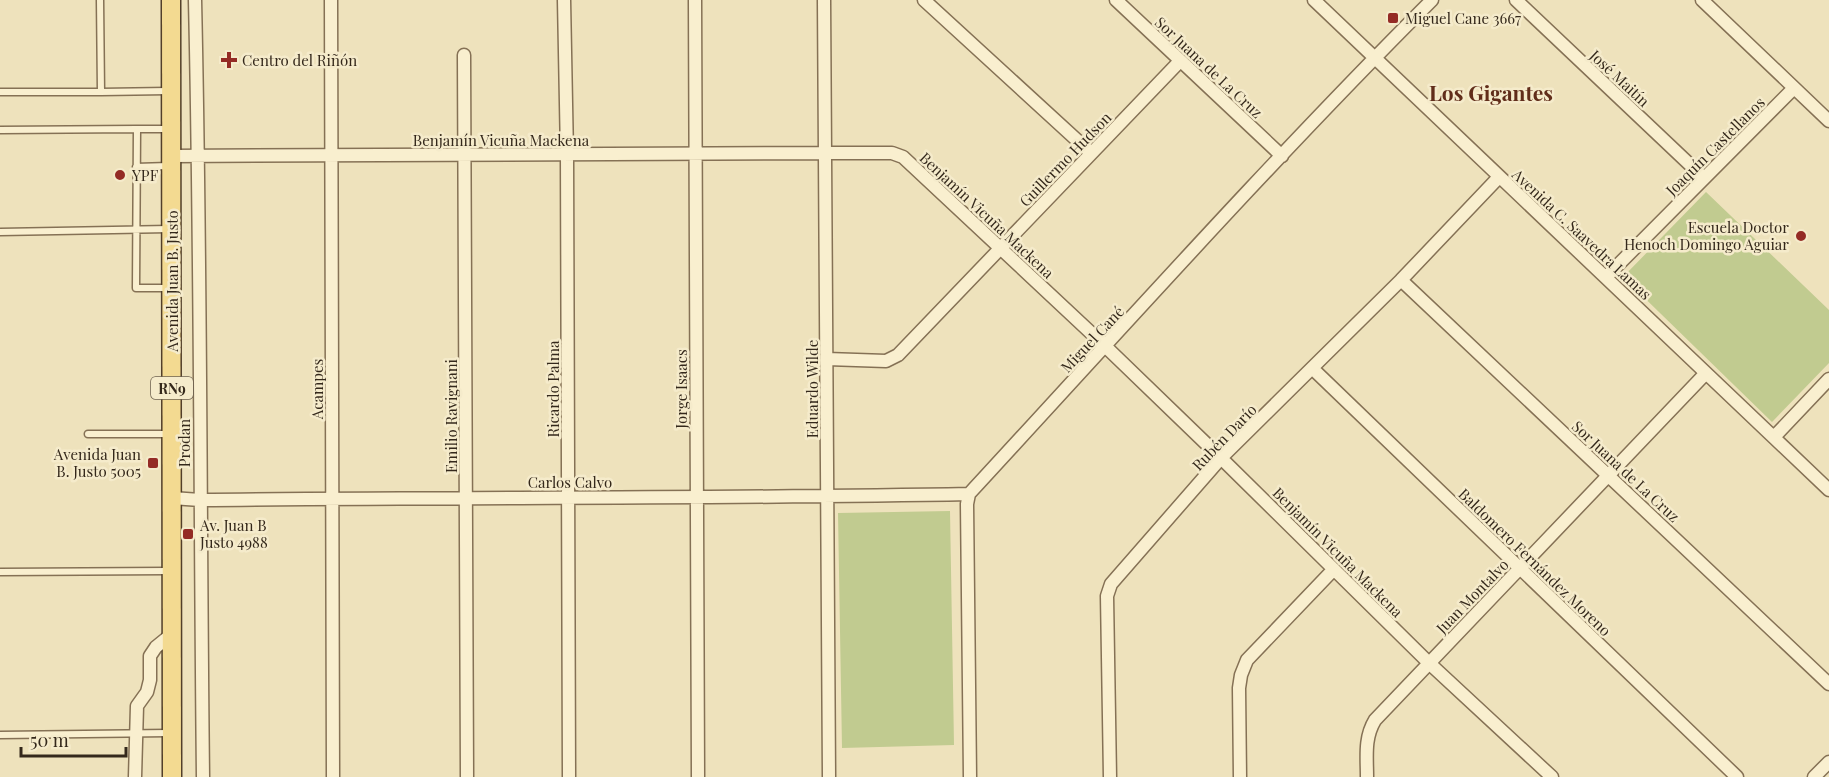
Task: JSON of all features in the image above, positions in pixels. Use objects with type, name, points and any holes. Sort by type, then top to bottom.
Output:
[{"type":"main road","name":"Avenida Juan B. Justo","points":[[171,0],[172,777]]},
{"type":"street","name":"Prodan","points":[[195,0],[199,156],[203,777]]},
{"type":"street","name":"Acampes","points":[[331,0],[333,777]]},
{"type":"street","name":"Ricardo Palma","points":[[564,0],[567,155],[569,777]]},
{"type":"street","name":"Jorge Isaacs","points":[[695,0],[698,777]]},
{"type":"street","name":"Eduardo Wilde","points":[[824,0],[829,777]]},
{"type":"street","points":[[924,0],[1091,153]]},
{"type":"street","name":"Sor Juana de La Cruz","points":[[1116,0],[1281,156]]},
{"type":"street","name":"Avenida C. Saavedra Lamas","points":[[1314,0],[1829,490]]},
{"type":"street","name":"Miguel Cané","points":[[969,494],[1281,156],[1432,0]]},
{"type":"street","name":"José Maitín","points":[[1516,0],[1704,178]]},
{"type":"street","points":[[1702,0],[1829,120]]},
{"type":"street","name":"Emilio Ravignani","points":[[464,55],[467,777]]},
{"type":"street","name":"Guillermo Hudson","points":[[827,359],[886,361],[898,355],[1180,61]]},
{"type":"street","name":"Joaquín Castellanos","points":[[1606,278],[1794,88]]},
{"type":"street","name":"Benjamín Vicuña Mackena","points":[[172,161],[199,156],[891,153],[903,157],[1105,346],[1429,663],[1552,777]]},
{"type":"street","name":"Rubén Darío","points":[[1110,777],[1107,596],[1111,584],[1221,458],[1313,369],[1499,177]]},
{"type":"street","name":"Sor Juana de La Cruz","points":[[1401,280],[1829,684]]},
{"type":"street","name":"Baldomero Fernández Moreno","points":[[1313,369],[1737,777]]},
{"type":"street","name":"Juan Montalvo","points":[[1367,777],[1366,742],[1375,720],[1706,373]]},
{"type":"street","points":[[1774,437],[1829,379]]},
{"type":"street","points":[[969,494],[967,504],[970,777]]},
{"type":"street","name":"Carlos Calvo","points":[[172,498],[200,500],[827,497],[969,494]]},
{"type":"street","points":[[1240,777],[1239,688],[1247,660],[1334,569]]},
{"type":"street","points":[[135,777],[137,706],[147,692],[150,680],[150,656],[156,647],[172,634]]},
{"type":"street","points":[[1814,777],[1829,762]]},
{"type":"lane","points":[[100,0],[101,92]]},
{"type":"lane","points":[[0,92],[172,91]]},
{"type":"lane","points":[[136,129],[136,288],[172,288]]},
{"type":"lane","points":[[0,130],[172,129]]},
{"type":"lane","points":[[136,167],[172,161]]},
{"type":"lane","points":[[0,232],[172,230]]},
{"type":"lane","points":[[88,434],[172,434]]},
{"type":"lane","points":[[0,572],[172,571]]},
{"type":"lane","points":[[0,735],[172,733]]},
{"type":"green space","points":[[1706,192],[1829,310],[1829,363],[1772,422],[1623,277]]},
{"type":"green space","points":[[950,511],[954,745],[842,748],[838,513]]},
{"type":"place","name":"Miguel Cane 3667","points":[[1393,18]]},
{"type":"place","name":"Centro del Riñón","points":[[229,60]]},
{"type":"place","name":"YPF","points":[[120,175]]},
{"type":"place","name":"Escuela Doctor Henoch Domingo Aguiar","points":[[1801,236]]},
{"type":"place","name":"Avenida Juan B. Justo 5005","points":[[153,463]]},
{"type":"place","name":"Av. Juan B Justo 4988","points":[[188,534]]},
{"type":"district","name":"Los Gigantes","points":[[1491,92]]}]
